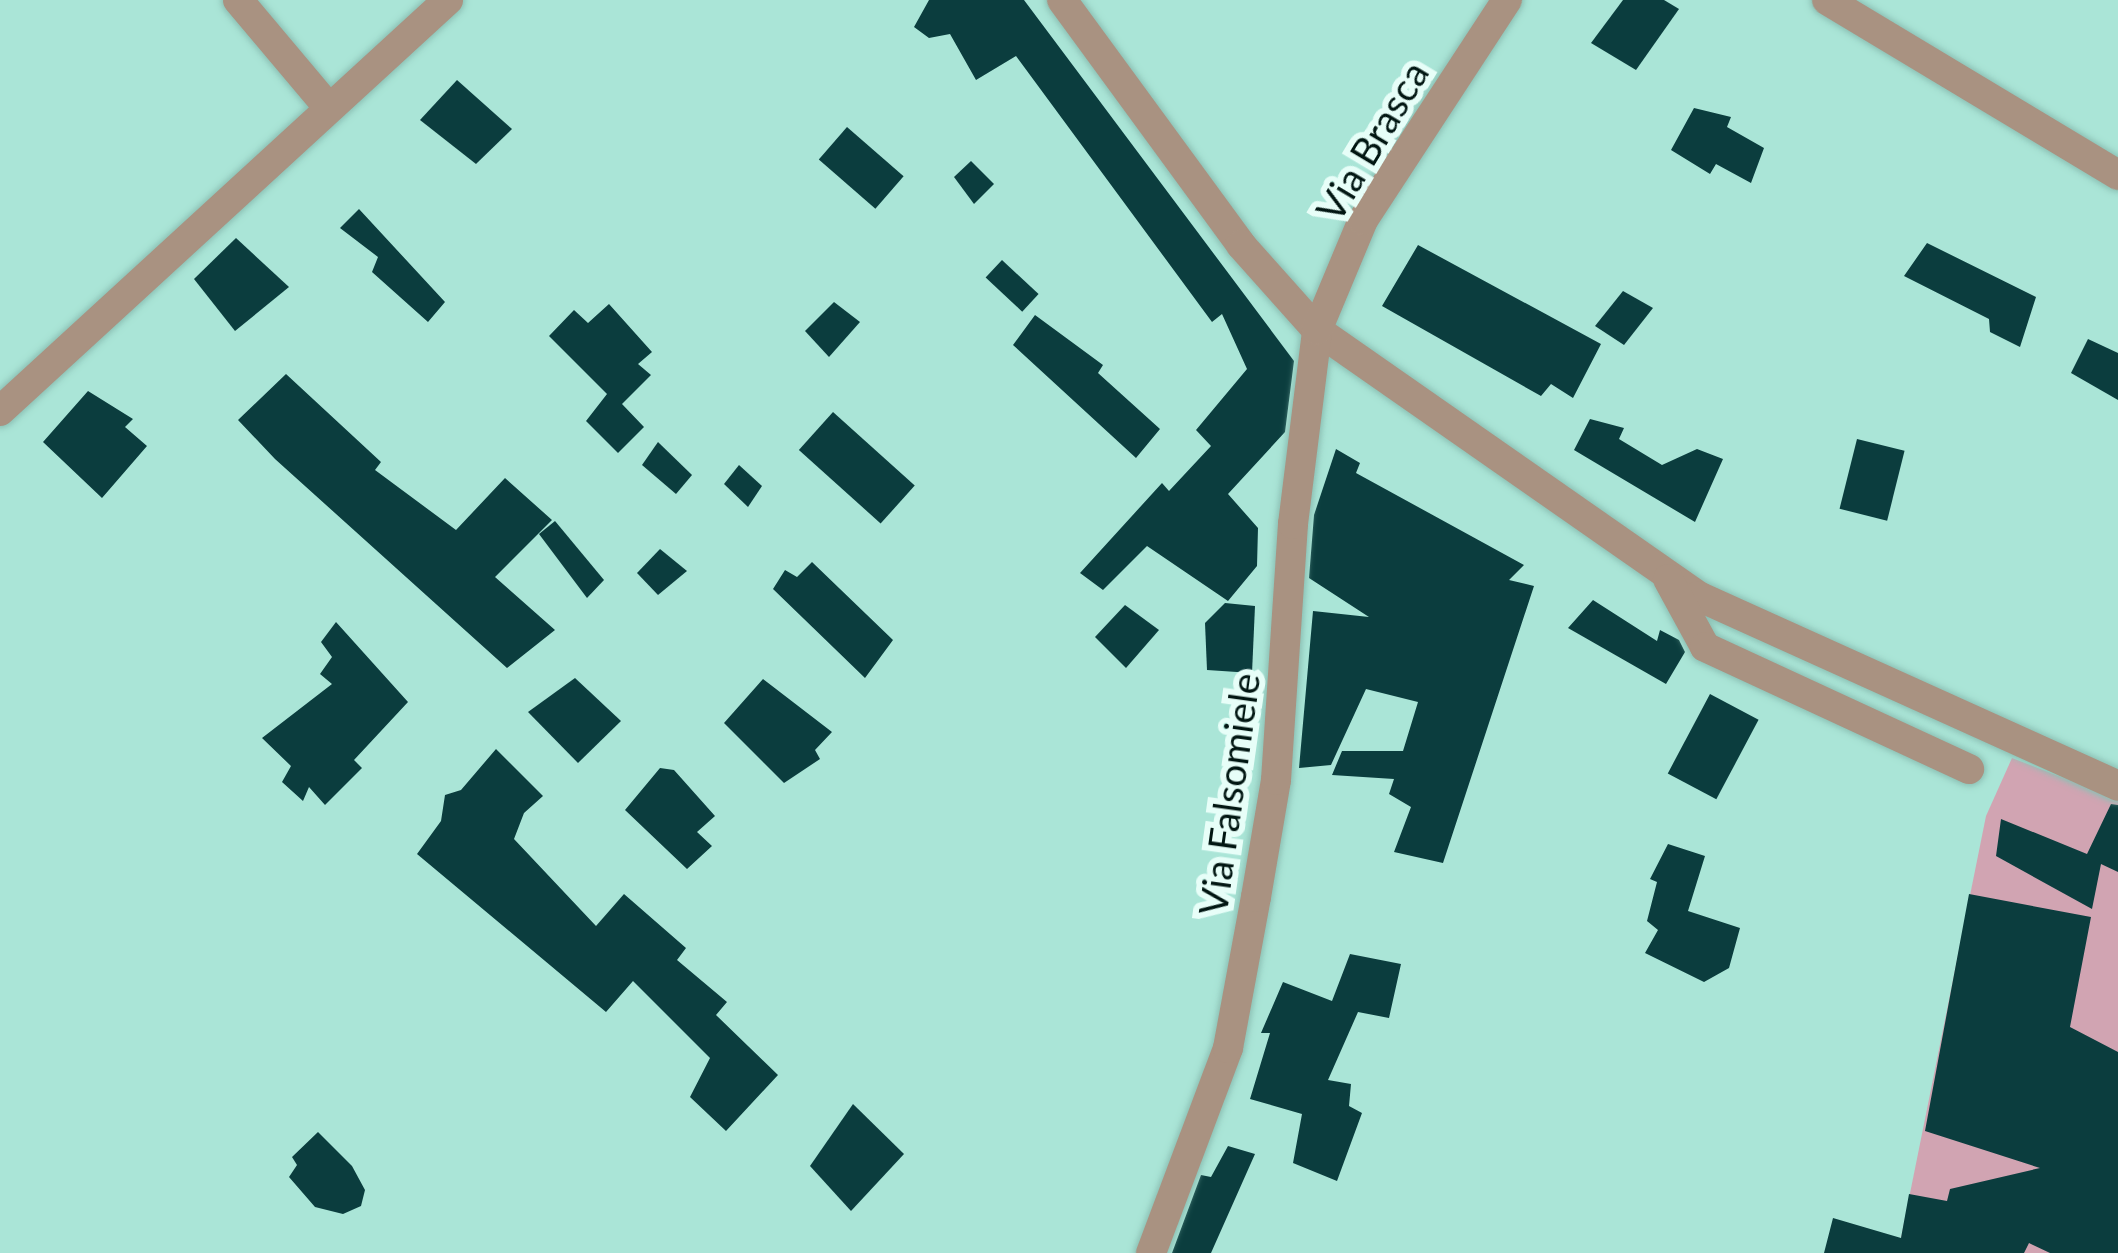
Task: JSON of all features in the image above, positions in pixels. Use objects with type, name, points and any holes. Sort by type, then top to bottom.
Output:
[{"type":"street","points":[[238,0],[328,107]]},
{"type":"street","points":[[0,411],[448,0]]},
{"type":"street","points":[[1062,0],[1241,245],[1318,331],[1665,574],[1934,707],[2118,786]]},
{"type":"street","name":"Via Brasca","points":[[1318,331],[1363,220],[1507,0]]},
{"type":"street","points":[[1827,0],[2118,175]]},
{"type":"street","name":"Via Falsomiele","points":[[1151,1253],[1228,1048],[1256,897],[1276,780],[1292,524],[1318,331]]},
{"type":"street","points":[[1665,574],[1706,647],[1969,770]]},
{"type":"shaded area","points":[[2012,758],[2118,799],[2118,1253],[1898,1253],[1986,816]]},
{"type":"building","points":[[929,0],[1024,0],[1294,361],[1285,432],[1228,494],[1258,528],[1257,566],[1228,601],[1147,546],[1103,590],[1080,573],[1162,483],[1169,491],[1211,446],[1196,430],[1247,369],[1222,314],[1212,322],[1016,56],[976,80],[950,34],[929,38],[914,27]]},
{"type":"building","points":[[1623,0],[1664,0],[1679,9],[1636,70],[1591,43]]},
{"type":"building","points":[[457,80],[512,129],[476,164],[420,120]]},
{"type":"building","points":[[1694,108],[1731,117],[1727,127],[1764,148],[1751,183],[1716,164],[1710,174],[1671,150]]},
{"type":"building","points":[[847,127],[904,176],[875,209],[819,159]]},
{"type":"building","points":[[971,161],[994,184],[974,204],[954,177]]},
{"type":"building","points":[[359,209],[445,302],[428,322],[372,272],[378,257],[340,228]]},
{"type":"building","points":[[236,238],[289,287],[235,331],[194,279]]},
{"type":"building","points":[[1927,243],[2036,297],[2020,347],[1990,332],[1989,319],[1904,276]]},
{"type":"building","points":[[1418,245],[1601,344],[1573,398],[1551,384],[1541,396],[1382,306]]},
{"type":"building","points":[[1002,260],[1039,294],[1022,312],[986,278]]},
{"type":"building","points":[[1623,291],[1653,308],[1624,345],[1595,326]]},
{"type":"building","points":[[834,302],[860,322],[829,357],[805,331]]},
{"type":"building","points":[[609,304],[652,352],[638,364],[651,375],[622,404],[644,427],[618,453],[586,421],[607,394],[549,336],[574,310],[588,323]]},
{"type":"building","points":[[1035,315],[1103,365],[1098,373],[1160,429],[1136,458],[1013,345]]},
{"type":"building","points":[[2088,339],[2118,353],[2118,400],[2071,373]]},
{"type":"building","points":[[286,374],[381,462],[375,470],[456,530],[505,478],[552,520],[495,577],[555,630],[507,668],[275,459],[238,420]]},
{"type":"building","points":[[88,391],[133,419],[125,427],[147,446],[102,498],[43,442]]},
{"type":"building","points":[[833,412],[915,486],[881,524],[799,450]]},
{"type":"building","points":[[1590,419],[1624,428],[1619,439],[1662,465],[1697,449],[1723,459],[1695,522],[1574,450]]},
{"type":"building","points":[[1857,439],[1905,451],[1887,521],[1840,509]]},
{"type":"building","points":[[658,442],[692,475],[676,494],[642,465]]},
{"type":"building","points":[[1336,449],[1360,463],[1356,473],[1524,565],[1509,580],[1534,586],[1443,863],[1394,852],[1411,807],[1389,794],[1394,779],[1332,775],[1342,751],[1403,751],[1418,702],[1366,689],[1331,765],[1299,768],[1313,611],[1369,617],[1309,578],[1314,515]]},
{"type":"building","points":[[739,465],[762,486],[748,507],[724,484]]},
{"type":"building","points":[[555,521],[604,580],[587,598],[539,534]]},
{"type":"building","points":[[660,549],[687,571],[658,595],[637,573]]},
{"type":"building","points":[[812,562],[893,640],[865,678],[773,589],[785,570],[797,577]]},
{"type":"building","points":[[1593,600],[1657,641],[1660,630],[1679,640],[1685,652],[1666,684],[1568,628]]},
{"type":"building","points":[[1225,603],[1255,606],[1252,673],[1207,670],[1205,623]]},
{"type":"building","points":[[1125,605],[1159,630],[1126,668],[1095,637]]},
{"type":"building","points":[[336,622],[408,702],[354,760],[362,768],[325,805],[309,787],[303,801],[282,782],[291,766],[262,738],[332,684],[320,674],[332,657],[321,642]]},
{"type":"building","points":[[575,678],[621,721],[578,763],[528,712]]},
{"type":"building","points":[[763,679],[832,732],[815,750],[820,759],[784,783],[724,723]]},
{"type":"building","points":[[1710,694],[1759,720],[1716,799],[1668,773]]},
{"type":"building","points":[[496,749],[543,796],[524,813],[514,839],[596,926],[624,894],[686,948],[677,960],[727,1002],[716,1015],[778,1075],[726,1131],[690,1097],[710,1058],[633,981],[606,1012],[417,854],[441,821],[445,795],[461,790]]},
{"type":"building","points":[[660,768],[674,770],[715,816],[697,832],[712,846],[687,869],[625,810]]},
{"type":"building","points":[[2111,804],[2118,805],[2118,872],[2101,864],[2092,909],[1996,856],[2001,819],[2087,854]]},
{"type":"building","points":[[1668,844],[1705,856],[1688,911],[1740,928],[1729,968],[1704,982],[1645,953],[1658,930],[1647,921],[1657,882],[1650,879]]},
{"type":"building","points":[[1969,894],[2091,917],[2070,1027],[2118,1052],[2118,1253],[2050,1253],[2029,1243],[2024,1253],[1824,1253],[1833,1218],[1901,1238],[1909,1194],[1947,1201],[1950,1189],[2040,1168],[1925,1131]]},
{"type":"building","points":[[1350,954],[1401,964],[1389,1018],[1358,1012],[1328,1080],[1351,1084],[1349,1106],[1362,1113],[1337,1181],[1293,1163],[1302,1114],[1250,1099],[1270,1033],[1261,1033],[1283,982],[1332,1001]]},
{"type":"building","points":[[853,1104],[904,1154],[851,1211],[810,1166]]},
{"type":"building","points":[[318,1132],[352,1166],[365,1190],[361,1206],[343,1214],[315,1207],[289,1177],[297,1165],[292,1157]]},
{"type":"building","points":[[1228,1146],[1255,1154],[1211,1253],[1172,1253],[1201,1175],[1211,1177]]}]
